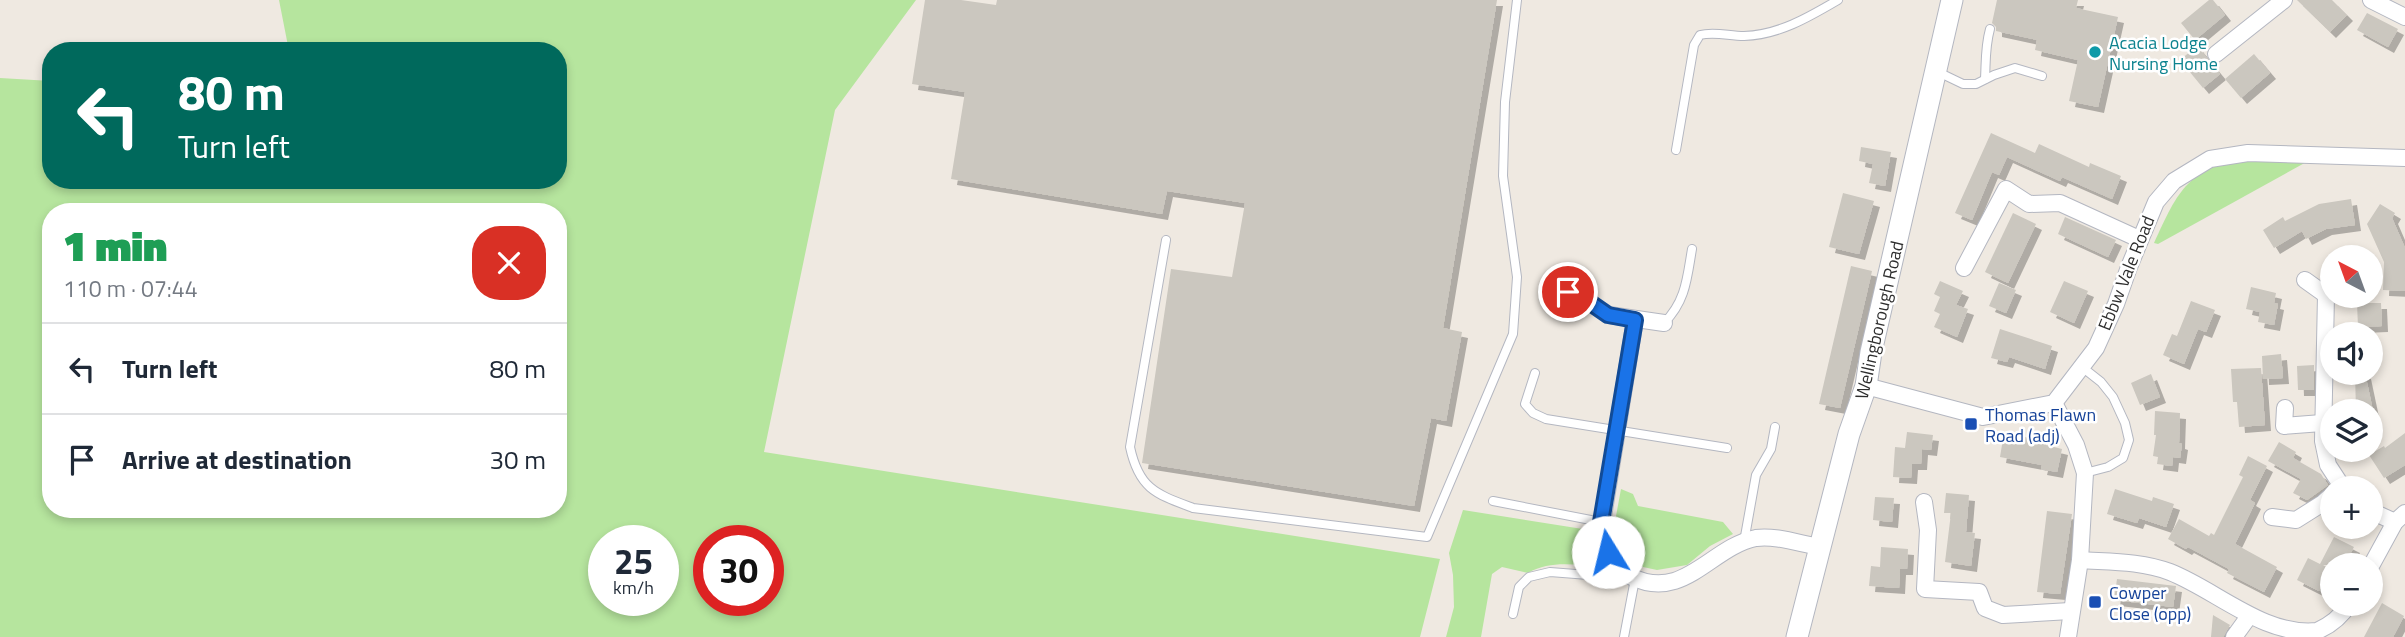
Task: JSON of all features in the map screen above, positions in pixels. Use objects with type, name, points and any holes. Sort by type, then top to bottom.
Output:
[{"type":"main road","name":"Wellingborough Road","points":[[1797,637],[1849,434],[1866,386],[1871,352],[1952,0]]},
{"type":"street","points":[[2217,54],[2284,0]]},
{"type":"street","points":[[2371,0],[2405,17]]},
{"type":"street","name":"Ebbw Vale Road","points":[[2054,403],[2096,348],[2156,202],[2174,181],[2210,159],[2248,153],[2405,158]]},
{"type":"street","points":[[1964,268],[2006,189],[2029,204],[2060,203],[2139,239]]},
{"type":"street","points":[[2305,280],[2320,288]]},
{"type":"street","points":[[2323,399],[2328,308]]},
{"type":"street","points":[[1608,315],[1664,323]]},
{"type":"street","points":[[1635,320],[1601,522],[1603,540],[1618,567],[1635,579],[1670,583],[1686,577],[1729,549],[1757,538],[1820,547]]},
{"type":"street","points":[[1866,386],[1983,417],[2054,403],[2076,445],[2085,473],[2080,560],[2068,637]]},
{"type":"street","points":[[2285,408],[2284,426],[2320,423]]},
{"type":"street","points":[[1924,502],[1927,530],[1925,589],[1979,592],[1985,608],[2003,615],[2070,611]]},
{"type":"street","points":[[2272,517],[2297,520],[2320,503]]},
{"type":"street","points":[[2379,553],[2400,518]]},
{"type":"street","points":[[2080,560],[2143,564],[2171,573],[2195,585],[2259,628],[2283,637],[2335,631]]},
{"type":"street","points":[[2234,637],[2247,620]]},
{"type":"lane","points":[[1166,240],[1130,447],[1134,465],[1144,481],[1158,495],[1193,508],[1427,537],[1513,334],[1517,278],[1503,176],[1505,102],[1517,0]]},
{"type":"lane","points":[[1676,150],[1694,45],[1700,35],[1707,33],[1746,36],[1793,26],[1838,0]]},
{"type":"lane","points":[[1985,79],[1987,57],[1984,48],[1990,29]]},
{"type":"lane","points":[[1935,71],[1962,84],[1976,84],[2015,68],[2042,76]]},
{"type":"lane","points":[[1664,323],[1678,309],[1692,249]]},
{"type":"lane","points":[[1548,291],[1568,292],[1582,297],[1608,315]]},
{"type":"lane","points":[[2082,368],[2101,382],[2113,397],[2125,423],[2129,440],[2123,458],[2108,467],[2085,473]]},
{"type":"lane","points":[[1535,373],[1525,404],[1532,413],[1546,419],[1727,447]]},
{"type":"lane","points":[[1744,542],[1756,475],[1771,449],[1775,426]]},
{"type":"lane","points":[[1493,500],[1601,522]]},
{"type":"lane","points":[[1513,614],[1519,587],[1529,578],[1550,572],[1601,576],[1618,567]]},
{"type":"lane","points":[[1624,637],[1635,579]]},
{"type":"green space","points":[[279,0],[916,0],[835,110],[764,452],[1440,559],[1420,637],[0,637],[0,78],[42,80],[42,189],[567,189],[567,42],[287,42]]},
{"type":"green space","points":[[2251,158],[2310,160],[2158,244],[2154,243],[2179,195],[2199,174],[2213,167]]},
{"type":"green space","points":[[1621,489],[1633,494],[1638,506],[1723,522],[1733,534],[1710,546],[1687,565],[1657,570],[1643,567],[1626,555],[1614,527]]},
{"type":"green space","points":[[1463,510],[1589,530],[1590,545],[1600,567],[1554,565],[1528,573],[1502,567],[1492,574],[1481,637],[1446,637],[1454,607],[1449,553]]},
{"type":"building","points":[[925,0],[961,0],[996,5],[997,0],[1497,0],[1443,328],[1462,332],[1446,421],[1431,418],[1414,506],[1142,463],[1171,269],[1232,277],[1245,203],[1167,191],[1162,214],[951,179],[965,92],[912,84]]},
{"type":"building","name":"Acacia Lodge Nursing Home","points":[[1997,0],[2078,0],[2076,8],[2118,17],[2098,107],[2069,101],[2078,60],[2035,50],[2037,40],[1996,31],[1992,23]]},
{"type":"building","points":[[2209,0],[2213,0],[2225,15],[2195,40],[2181,23]]},
{"type":"building","points":[[2297,0],[2332,0],[2347,15],[2330,32]]},
{"type":"building","points":[[2367,13],[2398,29],[2388,47],[2357,30]]},
{"type":"building","points":[[2197,46],[2220,74],[2203,88],[2180,60]]},
{"type":"building","points":[[2254,54],[2270,73],[2241,98],[2225,79]]},
{"type":"building","points":[[1991,133],[2035,153],[2039,144],[2089,167],[2090,163],[2121,176],[2112,199],[2062,177],[2060,181],[2007,157],[1999,175],[1992,172],[1972,220],[1955,213]]},
{"type":"building","points":[[1861,147],[1891,152],[1885,186],[1869,183],[1873,164],[1859,161]]},
{"type":"building","points":[[1843,193],[1874,201],[1859,254],[1829,247]]},
{"type":"building","points":[[2351,199],[2355,225],[2326,229],[2306,239],[2302,231],[2274,248],[2263,230],[2283,217],[2285,221],[2319,204]]},
{"type":"building","points":[[2380,204],[2395,213],[2392,218],[2405,248],[2405,291],[2384,290],[2384,245],[2376,245],[2367,224]]},
{"type":"building","points":[[2013,213],[2036,224],[2008,283],[1985,272]]},
{"type":"building","points":[[2065,217],[2116,240],[2108,257],[2058,234]]},
{"type":"building","points":[[1851,266],[1872,271],[1840,408],[1819,404]]},
{"type":"building","points":[[1940,281],[1963,291],[1956,305],[1968,309],[1957,337],[1934,327],[1940,314],[1934,311],[1940,297],[1934,294]]},
{"type":"building","points":[[2064,281],[2088,291],[2074,323],[2050,312]]},
{"type":"building","points":[[1999,283],[2016,290],[2006,313],[1989,306]]},
{"type":"building","points":[[2251,287],[2276,293],[2274,303],[2278,304],[2274,325],[2258,322],[2260,312],[2246,309]]},
{"type":"building","points":[[2191,301],[2215,310],[2206,332],[2198,329],[2184,364],[2163,355],[2172,334],[2177,336]]},
{"type":"building","points":[[2357,308],[2381,308],[2382,322],[2358,322]]},
{"type":"building","points":[[2000,329],[2052,346],[2045,369],[2009,357],[2007,362],[1991,358]]},
{"type":"building","points":[[2281,354],[2283,378],[2263,379],[2262,356]]},
{"type":"building","points":[[2314,365],[2314,390],[2298,390],[2297,366]]},
{"type":"building","points":[[2261,368],[2265,425],[2239,427],[2237,402],[2233,402],[2231,369]]},
{"type":"building","points":[[2151,374],[2160,397],[2140,405],[2131,383]]},
{"type":"building","points":[[2355,385],[2368,385],[2370,399],[2356,399]]},
{"type":"building","points":[[2155,411],[2180,413],[2180,458],[2173,457],[2172,466],[2157,464],[2158,457],[2153,456]]},
{"type":"building","points":[[1907,432],[1933,435],[1931,450],[1922,449],[1921,464],[1912,464],[1911,478],[1893,477],[1895,447],[1905,448]]},
{"type":"building","points":[[2004,433],[2046,441],[2046,445],[2062,449],[2057,472],[2041,469],[2042,465],[2000,457]]},
{"type":"building","points":[[2405,433],[2405,465],[2384,478],[2374,462],[2383,462],[2383,447],[2385,448]]},
{"type":"building","points":[[2279,442],[2296,452],[2293,458],[2321,474],[2320,491],[2307,500],[2293,493],[2301,479],[2268,461]]},
{"type":"building","points":[[2248,456],[2267,466],[2250,500],[2255,503],[2235,544],[2277,567],[2264,592],[2227,573],[2229,569],[2168,539],[2179,519],[2209,536],[2211,533],[2214,535],[2243,477],[2239,475]]},
{"type":"building","points":[[2115,489],[2152,501],[2153,497],[2174,504],[2166,527],[2139,518],[2137,523],[2107,514]]},
{"type":"building","points":[[1946,493],[1969,495],[1966,532],[1975,533],[1971,566],[1945,562],[1951,513],[1944,513]]},
{"type":"building","points":[[1875,497],[1894,498],[1892,522],[1873,520]]},
{"type":"building","points":[[2047,511],[2072,514],[2060,594],[2037,592]]},
{"type":"building","points":[[2333,539],[2354,547],[2351,553],[2326,553]]},
{"type":"building","points":[[1881,547],[1908,549],[1907,569],[1900,569],[1899,588],[1869,586],[1871,566],[1880,567]]},
{"type":"building","points":[[2308,558],[2320,564],[2319,591],[2297,580]]},
{"type":"building","points":[[2117,579],[2176,586],[2173,607],[2114,600]]},
{"type":"building","points":[[2383,604],[2404,616],[2393,637],[2364,637],[2375,616],[2383,616]]},
{"type":"building","points":[[2213,615],[2230,625],[2223,637],[2211,637]]},
{"type":"place","name":"Acacia Lodge Nursing Home","points":[[2095,52]]},
{"type":"place","name":"Thomas Flawn Road (adj)","points":[[1971,424]]},
{"type":"place","name":"Cowper Close (opp)","points":[[2095,602]]},
{"type":"route","points":[[1568,292],[1582,297],[1608,315],[1635,320],[1601,522],[1603,540],[1608,552]]}]
